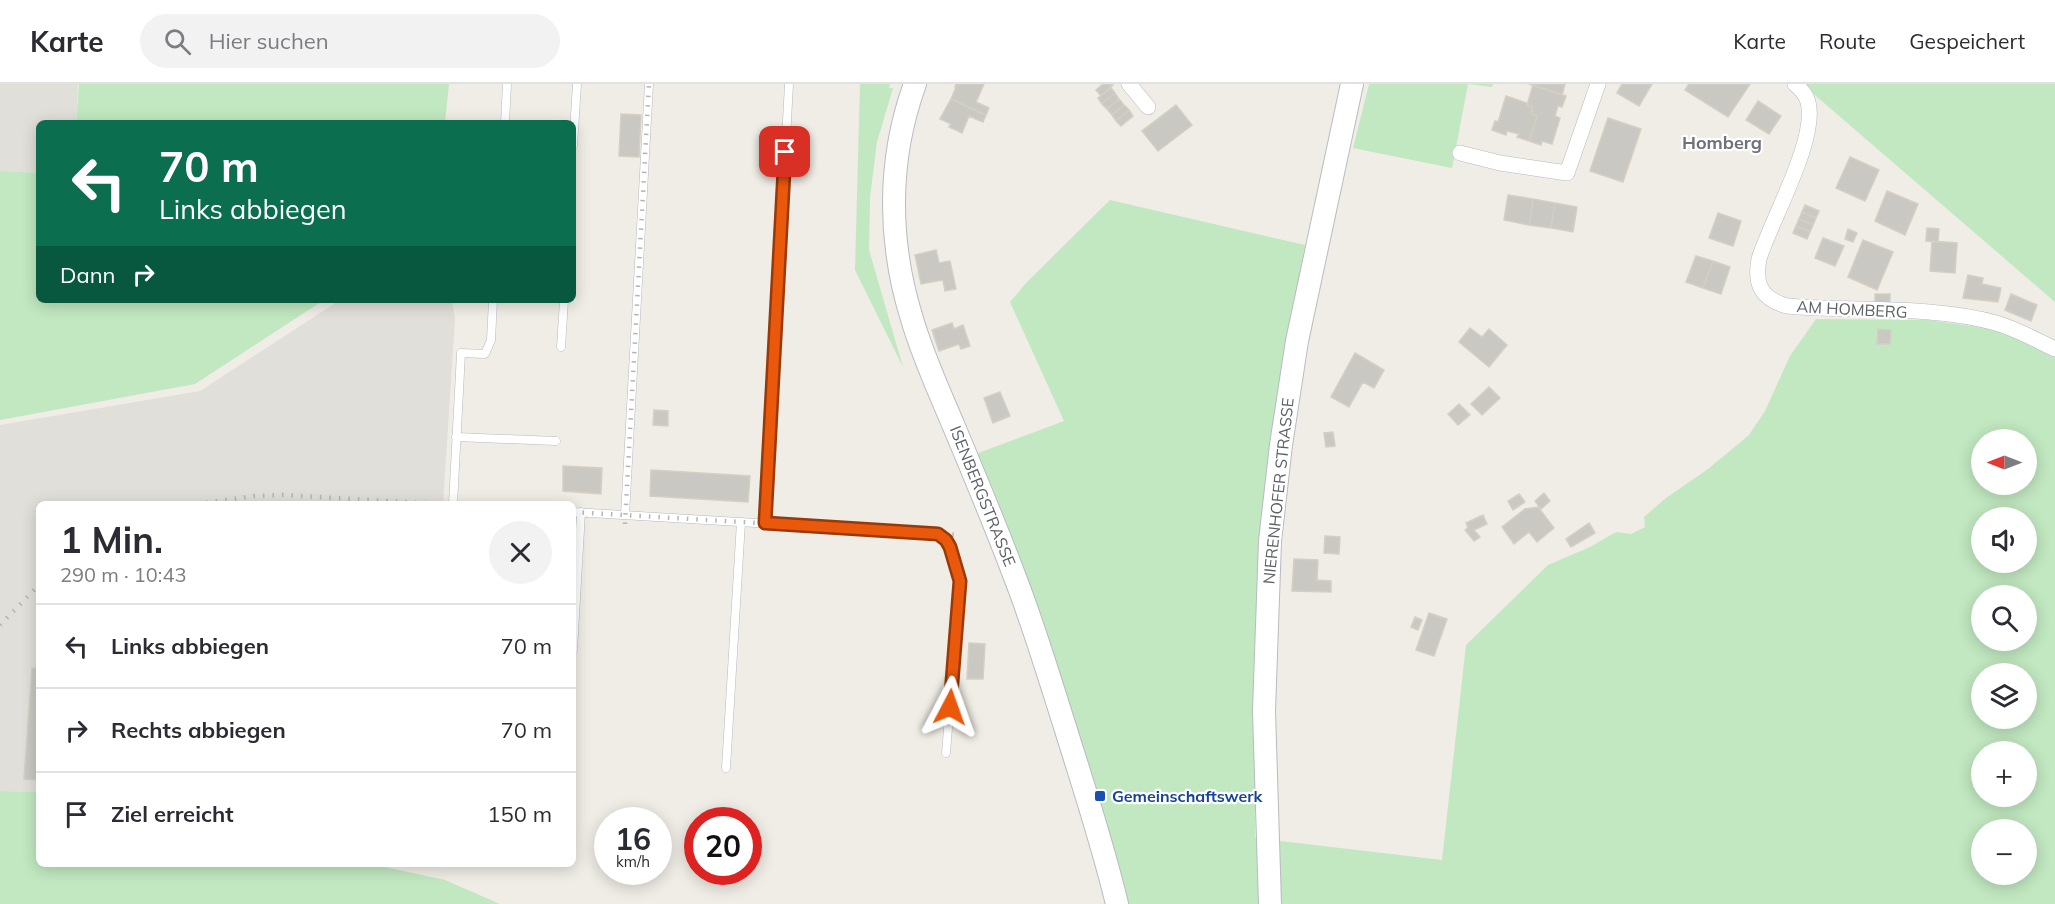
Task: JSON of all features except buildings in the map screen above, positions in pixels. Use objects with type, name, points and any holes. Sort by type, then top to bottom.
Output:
[{"type":"main road","name":"ISENBERGSTRASSE","points":[[915,84],[904,116],[893,188],[895,241],[905,296],[921,345],[998,532],[1032,623],[1089,801],[1116,904]]},
{"type":"main road","name":"NIERENHOFER STRASSE","points":[[1270,904],[1264,711],[1270,542],[1281,445],[1297,341],[1352,84]]},
{"type":"street","points":[[1129,84],[1148,107]]},
{"type":"street","points":[[1460,153],[1500,163],[1567,173],[1598,84]]},
{"type":"street","name":"AM HOMBERG","points":[[1795,84],[1805,94],[1808,102],[1809,131],[1759,259],[1758,280],[1765,295],[1774,303],[1787,306],[1901,311],[1978,319],[2020,332],[2055,349]]},
{"type":"lane","points":[[505,120],[507,84]]},
{"type":"lane","points":[[575,120],[577,84]]},
{"type":"lane","points":[[625,515],[649,84]]},
{"type":"lane","points":[[765,523],[789,84]]},
{"type":"lane","points":[[453,501],[461,353],[485,354],[490,340],[493,303]]},
{"type":"lane","points":[[561,347],[564,303]]},
{"type":"lane","points":[[456,437],[556,441]]},
{"type":"lane","points":[[576,546],[577,512],[938,534],[946,540],[960,581],[946,753]]},
{"type":"lane","points":[[726,768],[741,522]]},
{"type":"shaded area","points":[[0,84],[78,84],[76,120],[36,120],[36,173],[0,171]]},
{"type":"shaded area","points":[[335,303],[452,303],[455,320],[443,501],[36,501],[36,792],[0,791],[0,425],[200,391]]},
{"type":"green space","points":[[79,84],[449,84],[445,120],[76,120]]},
{"type":"green space","points":[[860,84],[890,84],[889,88],[893,88],[877,142],[870,197],[869,250],[903,367],[855,270]]},
{"type":"green space","points":[[1369,84],[1468,84],[1452,168],[1353,148]]},
{"type":"green space","points":[[1468,84],[1493,84],[1492,87]]},
{"type":"green space","points":[[1802,84],[2055,84],[2055,302]]},
{"type":"green space","points":[[0,171],[36,173],[36,303],[319,303],[195,384],[0,420]]},
{"type":"green space","points":[[1110,200],[1305,245],[1292,317],[1255,692],[1255,838],[1442,860],[1466,645],[1548,565],[1590,547],[1616,532],[1631,534],[1645,527],[1644,517],[1749,435],[1765,411],[1790,356],[1816,319],[1928,320],[1993,329],[2055,354],[2055,904],[1125,904],[973,455],[1064,421],[1010,302],[1026,283]]},
{"type":"green space","points":[[0,791],[36,792],[36,867],[385,867],[445,880],[500,904],[0,904]]},
{"type":"railway","points":[[625,524],[649,84]]},
{"type":"railway","points":[[218,501],[283,495],[389,501]]},
{"type":"railway","points":[[576,512],[959,535]]},
{"type":"railway","points":[[0,625],[36,588]]},
{"type":"place","name":"Gemeinschaftswerk","points":[[1100,796]]},
{"type":"district","name":"Homberg","points":[[1722,142]]},
{"type":"route","points":[[785,152],[765,523],[942,536],[950,547],[960,581],[950,707]]}]
